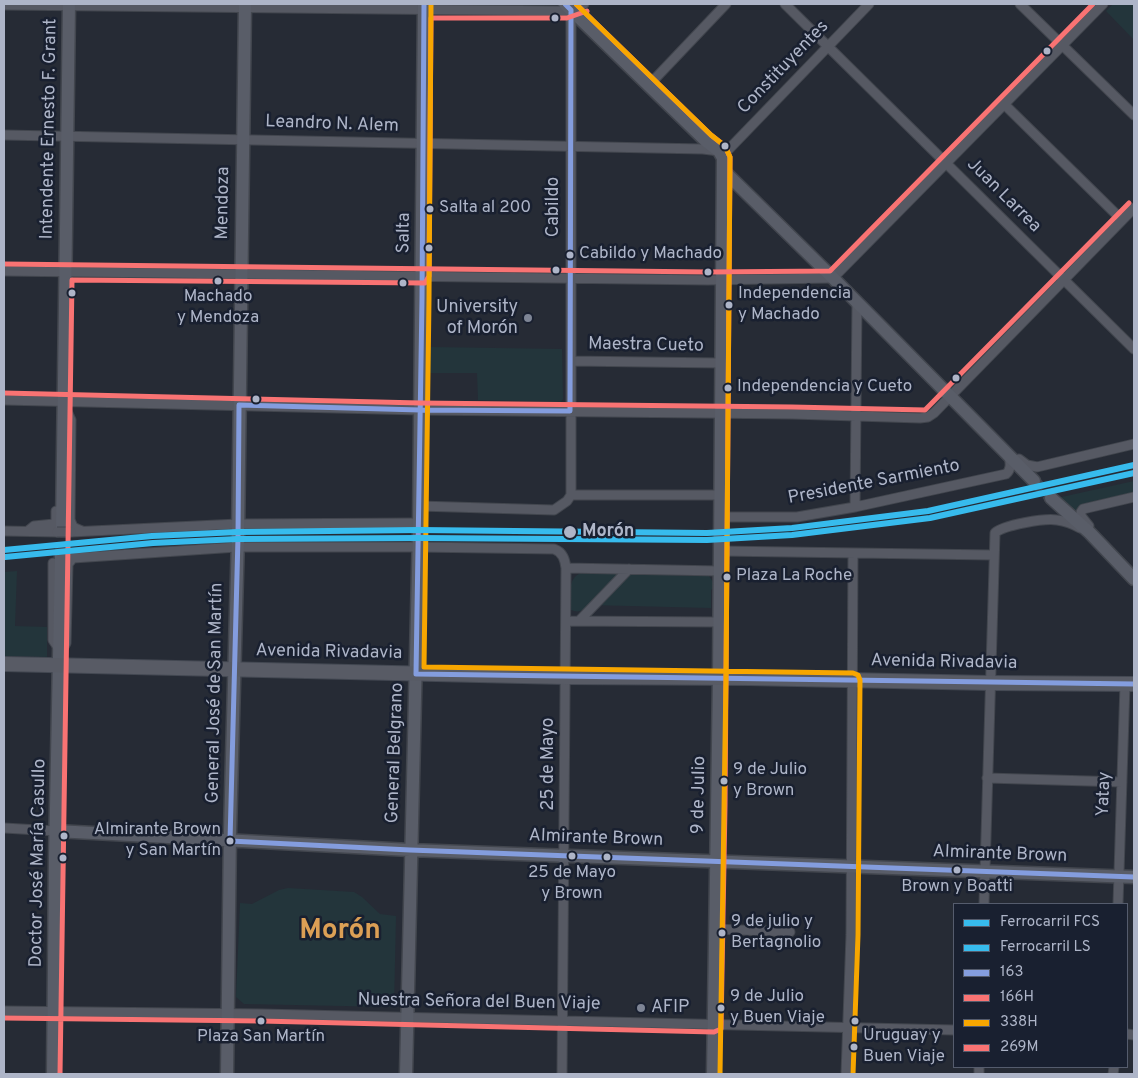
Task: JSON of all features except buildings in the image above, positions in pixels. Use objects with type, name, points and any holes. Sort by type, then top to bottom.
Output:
[{"type":"main road","name":"Avenida Rivadavia","points":[[4,664],[60,659],[235,670],[565,677],[1129,684]]},
{"type":"street","points":[[4,5],[568,7],[584,4]]},
{"type":"street","points":[[649,85],[726,4]]},
{"type":"street","name":"Juan Larrea","points":[[785,4],[829,45],[1134,349]]},
{"type":"street","name":"Constituyentes","points":[[719,151],[729,149],[869,4]]},
{"type":"street","points":[[1020,4],[1134,115]]},
{"type":"street","points":[[4,271],[722,280],[833,278],[1103,4]]},
{"type":"street","name":"Intendente Ernesto F. Grant","points":[[63,531],[69,5]]},
{"type":"street","name":"Mendoza","points":[[238,524],[245,6]]},
{"type":"street","name":"Salta","points":[[419,523],[424,7]]},
{"type":"street","points":[[568,7],[719,151]]},
{"type":"street","name":"Cabildo","points":[[568,7],[571,146],[571,494]]},
{"type":"street","points":[[1005,105],[1122,220]]},
{"type":"street","name":"Leandro N. Alem","points":[[4,135],[571,146],[719,151]]},
{"type":"street","name":"9 de Julio","points":[[713,1074],[724,171],[723,158],[719,151]]},
{"type":"street","points":[[724,171],[1034,481]]},
{"type":"street","points":[[4,400],[64,403],[420,410],[928,417],[951,396],[1134,208]]},
{"type":"street","points":[[855,507],[857,303]]},
{"type":"street","name":"Maestra Cueto","points":[[571,361],[721,363]]},
{"type":"street","name":"Intendente Ernesto F. Grant","points":[[28,531],[34,526],[54,524],[56,520],[58,421],[64,403]]},
{"type":"street","name":"Intendente Ernesto F. Grant","points":[[64,403],[70,420],[70,520],[73,527],[82,531]]},
{"type":"street","points":[[1009,454],[1017,457],[1026,465],[1037,467],[1134,444]]},
{"type":"street","name":"Presidente Sarmiento","points":[[720,517],[787,517],[855,507],[1002,474],[1009,471],[1009,454]]},
{"type":"street","points":[[419,506],[554,510],[567,501],[571,494],[720,495]]},
{"type":"street","points":[[1090,533],[1088,525],[1081,516],[1083,509],[1134,497]]},
{"type":"street","points":[[1051,498],[1090,533],[1134,579]]},
{"type":"street","points":[[984,903],[995,533],[1002,528],[1046,520],[1057,520],[1069,522],[1090,533]]},
{"type":"street","points":[[4,531],[82,531],[238,524],[419,523]]},
{"type":"street","name":"General Belgrano","points":[[406,1074],[419,523]]},
{"type":"street","name":"General José de San Martín","points":[[227,1074],[230,841],[238,524]]},
{"type":"street","points":[[61,560],[237,547],[418,546],[554,549],[562,554],[566,568],[720,571]]},
{"type":"street","points":[[720,552],[993,554]]},
{"type":"street","points":[[846,1074],[852,866],[853,553]]},
{"type":"street","name":"Doctor José María Casullo","points":[[53,1074],[61,560]]},
{"type":"street","name":"25 de Mayo","points":[[562,1074],[566,568]]},
{"type":"street","points":[[579,621],[629,569]]},
{"type":"street","points":[[566,621],[719,622]]},
{"type":"street","name":"Yatay","points":[[1118,903],[1122,782],[1129,684]]},
{"type":"street","points":[[987,778],[1122,782]]},
{"type":"street","points":[[4,828],[56,831]]},
{"type":"street","name":"Almirante Brown","points":[[56,831],[410,850],[1134,876]]},
{"type":"street","points":[[715,930],[790,932]]},
{"type":"street","name":"Nuestra Señora del Buen Viaje","points":[[4,1010],[563,1020],[953,1030]]},
{"type":"shaded area","points":[[1113,4],[1134,4],[1134,40],[1106,11]]},
{"type":"shaded area","points":[[430,347],[562,349],[563,399],[561,402],[478,400],[477,373],[430,373]]},
{"type":"shaded area","points":[[1134,481],[1134,493],[1086,505],[1072,512],[1057,498]]},
{"type":"shaded area","points":[[17,571],[15,626],[47,627],[47,657],[4,656],[4,572]]},
{"type":"shaded area","name":"Plaza La Roche","points":[[581,573],[709,576],[715,585],[711,590],[711,608],[589,605],[581,611],[574,611],[571,610],[571,584],[573,579]]},
{"type":"shaded area","name":"Plaza San Martín","points":[[288,888],[354,892],[380,914],[396,916],[394,1007],[244,1004],[236,997],[240,903],[252,904],[279,890]]},
{"type":"tunnel","points":[[1034,481],[1051,498]]},
{"type":"tunnel","points":[[61,556],[62,528]]},
{"type":"rail line","name":"FCS","points":[[4,550],[152,536],[238,532],[419,530],[707,533],[792,528],[928,511],[1134,465]]},
{"type":"rail line","name":"LS","points":[[5,557],[153,543],[238,539],[707,540],[792,535],[930,518],[1134,473]]},
{"type":"transit line","name":"163","points":[[424,4],[422,299],[416,674],[1134,684]]},
{"type":"transit line","name":"338H","points":[[431,4],[424,667],[853,673],[858,675],[860,680],[858,935],[853,1074]]},
{"type":"transit line","name":"163","points":[[565,4],[571,10],[570,411],[420,410],[239,405],[238,537],[230,841],[410,850],[1134,877]]},
{"type":"transit line","name":"166H","points":[[4,1018],[261,1021],[714,1032],[721,1029],[725,806],[730,157],[725,146],[711,135],[576,4]]},
{"type":"transit line","name":"338H","points":[[576,4],[711,135],[725,146],[730,157],[726,678],[720,1074]]},
{"type":"transit line","name":"269M","points":[[4,264],[708,272],[830,271],[1093,4]]},
{"type":"transit line","name":"166H","points":[[60,1074],[72,280],[425,283],[429,276],[431,18],[567,18],[587,11]]},
{"type":"transit line","name":"269M","points":[[4,393],[420,403],[925,410],[1129,203]]},
{"type":"place","name":"Salta al 200","points":[[430,209]]},
{"type":"place","name":"Cabildo y Machado","points":[[570,255]]},
{"type":"place","name":"Machado y Mendoza","points":[[218,281]]},
{"type":"place","name":"Independencia y Machado","points":[[729,305]]},
{"type":"place","name":"University of Morón","points":[[528,318]]},
{"type":"place","name":"Independencia y Cueto","points":[[728,388]]},
{"type":"place","name":"Morón","points":[[570,532]]},
{"type":"place","name":"Plaza La Roche","points":[[727,577]]},
{"type":"place","name":"9 de Julio y Brown","points":[[724,781]]},
{"type":"place","name":"Almirante Brown y San Martín","points":[[230,841]]},
{"type":"place","name":"25 de Mayo y Brown","points":[[572,856]]},
{"type":"place","name":"Brown y Boatti","points":[[957,870]]},
{"type":"place","name":"9 de julio y Bertagnolio","points":[[722,933]]},
{"type":"place","name":"AFIP","points":[[641,1008]]},
{"type":"place","name":"9 de Julio y Buen Viaje","points":[[721,1008]]},
{"type":"place","name":"Plaza San Martín","points":[[261,1021]]},
{"type":"place","name":"Uruguay y Buen Viaje","points":[[854,1047]]},
{"type":"district","name":"Morón","points":[[340,932]]}]
